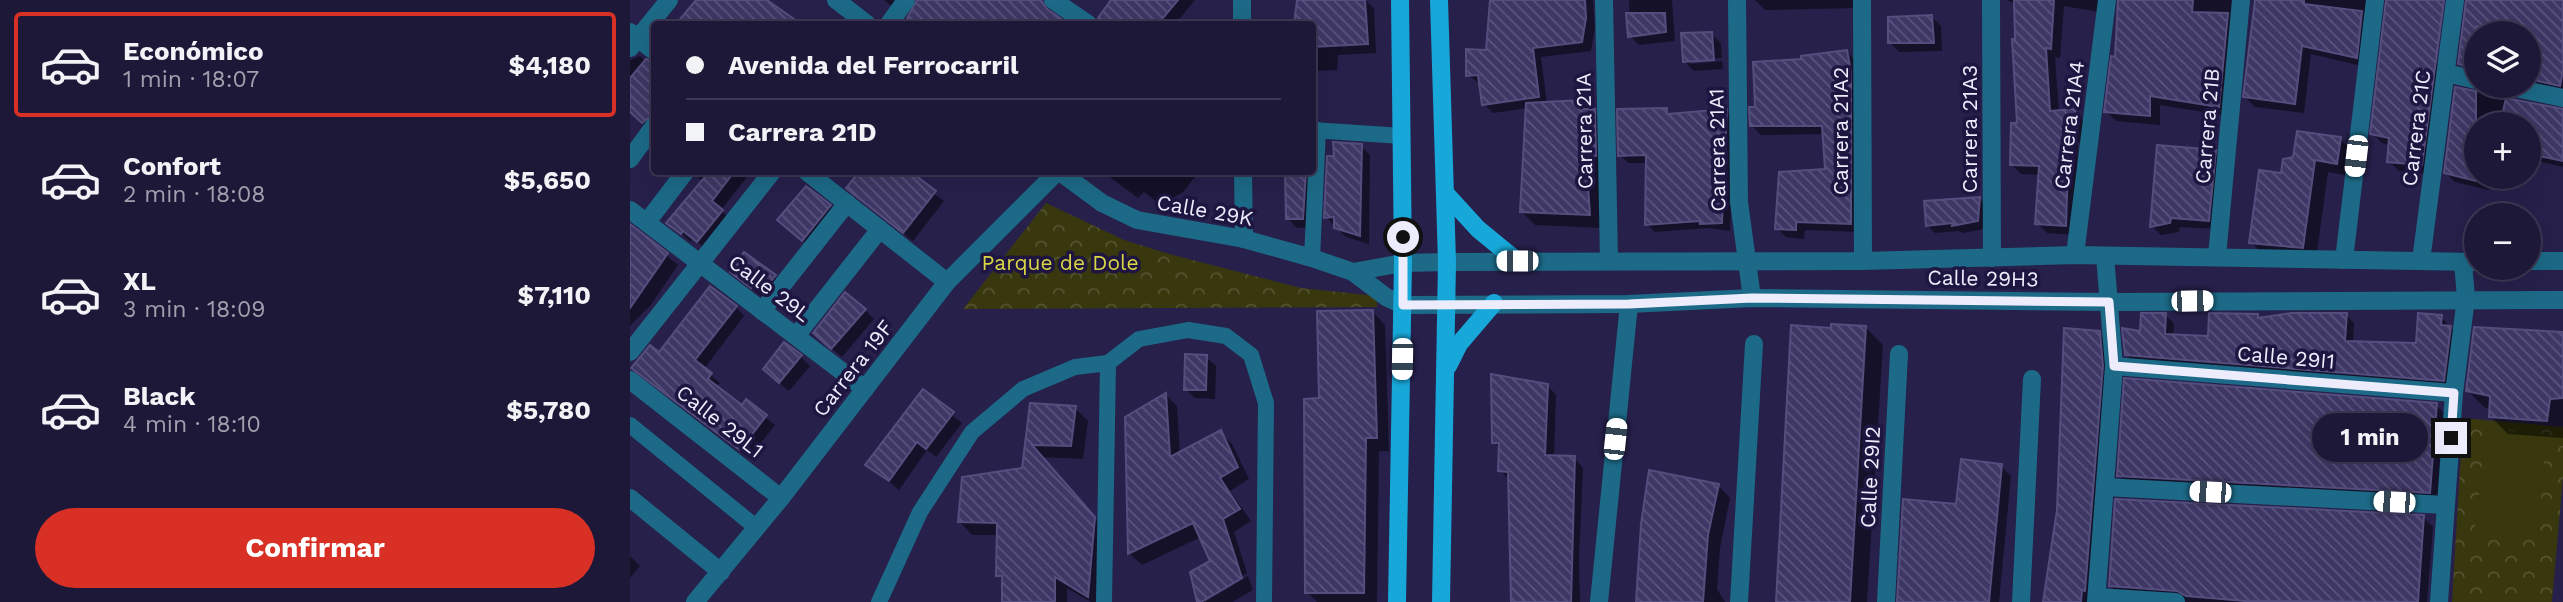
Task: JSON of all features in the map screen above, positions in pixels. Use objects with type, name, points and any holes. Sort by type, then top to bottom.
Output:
[{"type":"main road","points":[[1397,602],[1404,262],[1400,0]]},
{"type":"main road","points":[[1439,0],[1447,261],[1441,602]]},
{"type":"main road","points":[[1446,194],[1478,229],[1517,261]]},
{"type":"main road","points":[[1446,373],[1459,344],[1494,303]]},
{"type":"street","points":[[651,49],[632,39],[669,0]]},
{"type":"street","points":[[836,0],[863,21]]},
{"type":"street","points":[[891,21],[906,0]]},
{"type":"street","points":[[1053,0],[1084,21]]},
{"type":"street","points":[[1082,0],[1087,21]]},
{"type":"street","points":[[1242,0],[1242,21]]},
{"type":"street","name":"Carrera 21A","points":[[1604,0],[1609,261]]},
{"type":"street","name":"Carrera 21A1","points":[[1737,0],[1739,202],[1752,298]]},
{"type":"street","name":"Carrera 21A2","points":[[1863,0],[1863,261]]},
{"type":"street","name":"Carrera 21A3","points":[[1991,0],[1993,258]]},
{"type":"street","name":"Carrera 21A4","points":[[2075,256],[2107,0]]},
{"type":"street","name":"Carrera 21B","points":[[2217,256],[2241,0]]},
{"type":"street","points":[[2344,260],[2375,0]]},
{"type":"street","name":"Carrera 21C","points":[[2421,261],[2455,0]]},
{"type":"street","points":[[2446,73],[2464,77]]},
{"type":"street","points":[[2541,93],[2563,97]]},
{"type":"street","points":[[630,159],[651,130]]},
{"type":"street","points":[[647,222],[683,175]]},
{"type":"street","points":[[630,352],[770,175]]},
{"type":"street","points":[[811,175],[947,282]]},
{"type":"street","name":"Carrera 19F","points":[[695,602],[781,498],[947,282],[1056,175]]},
{"type":"street","name":"Calle 29K","points":[[1063,175],[1102,203],[1136,220],[1244,239],[1353,271],[1386,297],[1403,305]]},
{"type":"street","points":[[1243,175],[1244,239]]},
{"type":"street","points":[[762,311],[847,204]]},
{"type":"street","name":"Calle 29L","points":[[630,210],[865,389]]},
{"type":"street","points":[[796,336],[880,229]]},
{"type":"street","name":"Calle 29H3","points":[[1404,262],[1863,261],[2075,256],[2217,256],[2464,262]]},
{"type":"street","points":[[2105,256],[2114,366],[2096,600],[2176,602]]},
{"type":"street","points":[[2541,261],[2563,261]]},
{"type":"street","name":"Calle 29K","points":[[1353,271],[1404,262]]},
{"type":"street","points":[[2439,602],[2454,393],[2468,280]]},
{"type":"street","name":"Calle 29H3","points":[[1403,305],[1629,304],[1752,298],[2109,302],[2466,298],[2563,300]]},
{"type":"street","points":[[1599,602],[1629,304]]},
{"type":"street","points":[[1739,602],[1754,344]]},
{"type":"street","name":"Calle 29I2","points":[[1886,602],[1899,354]]},
{"type":"street","name":"Calle 29I1","points":[[2114,366],[2454,393]]},
{"type":"street","points":[[2021,602],[2032,379]]},
{"type":"street","name":"Calle 29L1","points":[[630,380],[781,498]]},
{"type":"street","points":[[2105,486],[2446,505]]},
{"type":"street","points":[[630,498],[721,572]]},
{"type":"lane","points":[[1316,130],[1402,136]]},
{"type":"lane","points":[[1312,258],[1314,175]]},
{"type":"lane","points":[[879,602],[920,512],[972,432],[1023,389],[1075,367],[1108,363],[1139,339],[1188,330],[1226,335],[1251,355],[1266,403],[1264,602]]},
{"type":"lane","points":[[1104,602],[1108,363]]},
{"type":"lane","points":[[630,425],[757,528]]},
{"type":"green space","name":"Parque de Dole","points":[[1046,203],[1124,240],[1301,288],[1377,296],[1377,307],[963,309]]},
{"type":"green space","points":[[2463,418],[2563,427],[2563,477],[2552,602],[2452,602]]},
{"type":"green space","points":[[2487,429],[2546,434],[2538,540],[2474,534]]},
{"type":"building","points":[[696,0],[767,0],[797,21],[678,21]]},
{"type":"building","points":[[917,0],[1041,0],[1047,9],[1065,21],[911,21],[907,18]]},
{"type":"building","points":[[1111,0],[1178,0],[1160,21],[1098,21]]},
{"type":"building","points":[[1297,0],[1365,0],[1368,44],[1316,47],[1316,21],[1294,21]]},
{"type":"building","points":[[1490,0],[1585,0],[1586,18],[1582,42],[1533,48],[1539,97],[1482,105],[1478,75],[1466,76],[1466,49],[1486,50]]},
{"type":"building","points":[[2014,0],[2054,0],[2051,49],[2046,48],[2050,111],[2075,109],[2077,132],[2069,133],[2066,226],[2035,224],[2039,166],[2010,165],[2011,123],[2017,123],[2012,39],[2015,39]]},
{"type":"building","points":[[2118,0],[2193,0],[2192,12],[2228,13],[2219,107],[2150,96],[2150,116],[2104,112],[2111,56],[2115,57]]},
{"type":"building","points":[[2255,0],[2304,0],[2304,4],[2362,11],[2357,58],[2302,46],[2295,104],[2243,97]]},
{"type":"building","points":[[2386,0],[2444,0],[2422,165],[2387,162],[2389,138],[2370,134]]},
{"type":"building","points":[[2466,0],[2563,0],[2563,70],[2560,86],[2541,82],[2541,21],[2464,21],[2464,65],[2458,64]]},
{"type":"building","points":[[1626,13],[1665,13],[1666,32],[1628,37]]},
{"type":"building","points":[[1932,15],[1934,43],[1888,43],[1888,17]]},
{"type":"building","points":[[1712,32],[1714,60],[1683,62],[1681,33]]},
{"type":"building","points":[[1847,50],[1851,72],[1851,224],[1796,222],[1796,230],[1775,229],[1779,172],[1825,169],[1822,126],[1750,126],[1749,107],[1755,107],[1753,62],[1801,59],[1801,56]]},
{"type":"building","points":[[646,59],[651,61],[651,116],[642,123],[630,112],[630,78]]},
{"type":"building","points":[[2455,87],[2464,89],[2464,98],[2476,98],[2476,112],[2464,112],[2464,178],[2444,173]]},
{"type":"building","points":[[2506,98],[2563,109],[2563,161],[2541,156],[2541,112],[2503,112]]},
{"type":"building","points":[[1582,100],[1583,109],[1595,109],[1596,156],[1586,156],[1590,215],[1520,212],[1526,103]]},
{"type":"building","points":[[1667,108],[1667,114],[1727,109],[1722,223],[1700,224],[1700,221],[1645,225],[1646,155],[1618,156],[1617,109]]},
{"type":"building","points":[[2297,131],[2341,137],[2337,164],[2315,160],[2303,248],[2249,243],[2259,170],[2281,173],[2283,159],[2293,157]]},
{"type":"building","points":[[1333,142],[1362,144],[1360,236],[1334,228],[1334,217],[1324,218],[1327,156],[1334,156]]},
{"type":"building","points":[[2157,145],[2216,150],[2209,221],[2171,218],[2170,223],[2150,227]]},
{"type":"building","points":[[706,175],[732,175],[712,201],[723,210],[697,242],[666,223]]},
{"type":"building","points":[[857,175],[915,175],[936,191],[903,233],[846,188]]},
{"type":"building","points":[[1285,175],[1306,175],[1303,219],[1286,219]]},
{"type":"building","points":[[806,186],[831,205],[802,241],[777,220]]},
{"type":"building","points":[[1980,197],[1978,221],[1952,226],[1953,223],[1926,226],[1924,201]]},
{"type":"building","points":[[630,224],[668,253],[630,308]]},
{"type":"building","points":[[744,252],[776,275],[763,291],[754,284],[751,288],[730,272]]},
{"type":"building","points":[[710,286],[737,306],[695,360],[712,373],[708,379],[742,405],[746,399],[767,415],[740,450],[631,368],[650,345],[659,352]]},
{"type":"building","points":[[845,292],[866,309],[831,349],[813,333]]},
{"type":"building","points":[[1373,310],[1377,438],[1366,438],[1364,593],[1305,593],[1304,399],[1319,398],[1317,311]]},
{"type":"building","points":[[2141,313],[2166,313],[2165,334],[2208,336],[2209,313],[2258,314],[2258,318],[2292,313],[2347,313],[2345,341],[2416,343],[2418,313],[2442,315],[2441,325],[2451,326],[2444,381],[2125,355],[2122,328],[2140,331]]},
{"type":"building","points":[[1831,324],[1866,326],[1850,602],[1776,602],[1791,325],[1831,328]]},
{"type":"building","points":[[2474,327],[2563,332],[2563,398],[2550,399],[2547,421],[2489,417],[2490,396],[2466,391]]},
{"type":"building","points":[[2064,328],[2100,331],[2103,366],[2085,591],[2082,590],[2081,602],[2043,602],[2057,510]]},
{"type":"building","points":[[784,342],[802,355],[779,383],[763,369]]},
{"type":"building","points":[[1185,354],[1207,355],[1206,390],[1184,390]]},
{"type":"building","points":[[1491,374],[1548,384],[1545,455],[1575,456],[1571,602],[1511,602],[1508,472],[1498,471],[1499,443],[1492,443]]},
{"type":"building","points":[[2124,378],[2437,403],[2430,493],[2117,476]]},
{"type":"building","points":[[923,389],[954,412],[926,449],[917,442],[889,481],[865,465]]},
{"type":"building","points":[[1166,393],[1170,457],[1221,430],[1238,467],[1220,478],[1240,509],[1223,519],[1242,578],[1201,602],[1197,602],[1190,572],[1210,561],[1193,523],[1128,554],[1125,417]]},
{"type":"building","points":[[1030,403],[1076,406],[1071,446],[1032,445],[1095,517],[1088,597],[1055,577],[1055,602],[1002,602],[1002,576],[996,576],[997,523],[958,522],[962,477],[1022,468]]},
{"type":"building","points":[[1961,459],[2002,464],[1989,602],[1897,602],[1903,499],[1956,504]]},
{"type":"building","points":[[1649,470],[1719,484],[1708,535],[1703,602],[1636,602],[1641,524]]},
{"type":"building","points":[[2115,499],[2424,515],[2418,602],[2245,601],[2186,596],[2177,591],[2109,586]]},
{"type":"route","points":[[1403,237],[1403,305],[1629,304],[1752,298],[2109,302],[2114,366],[2454,393],[2451,438]]}]
